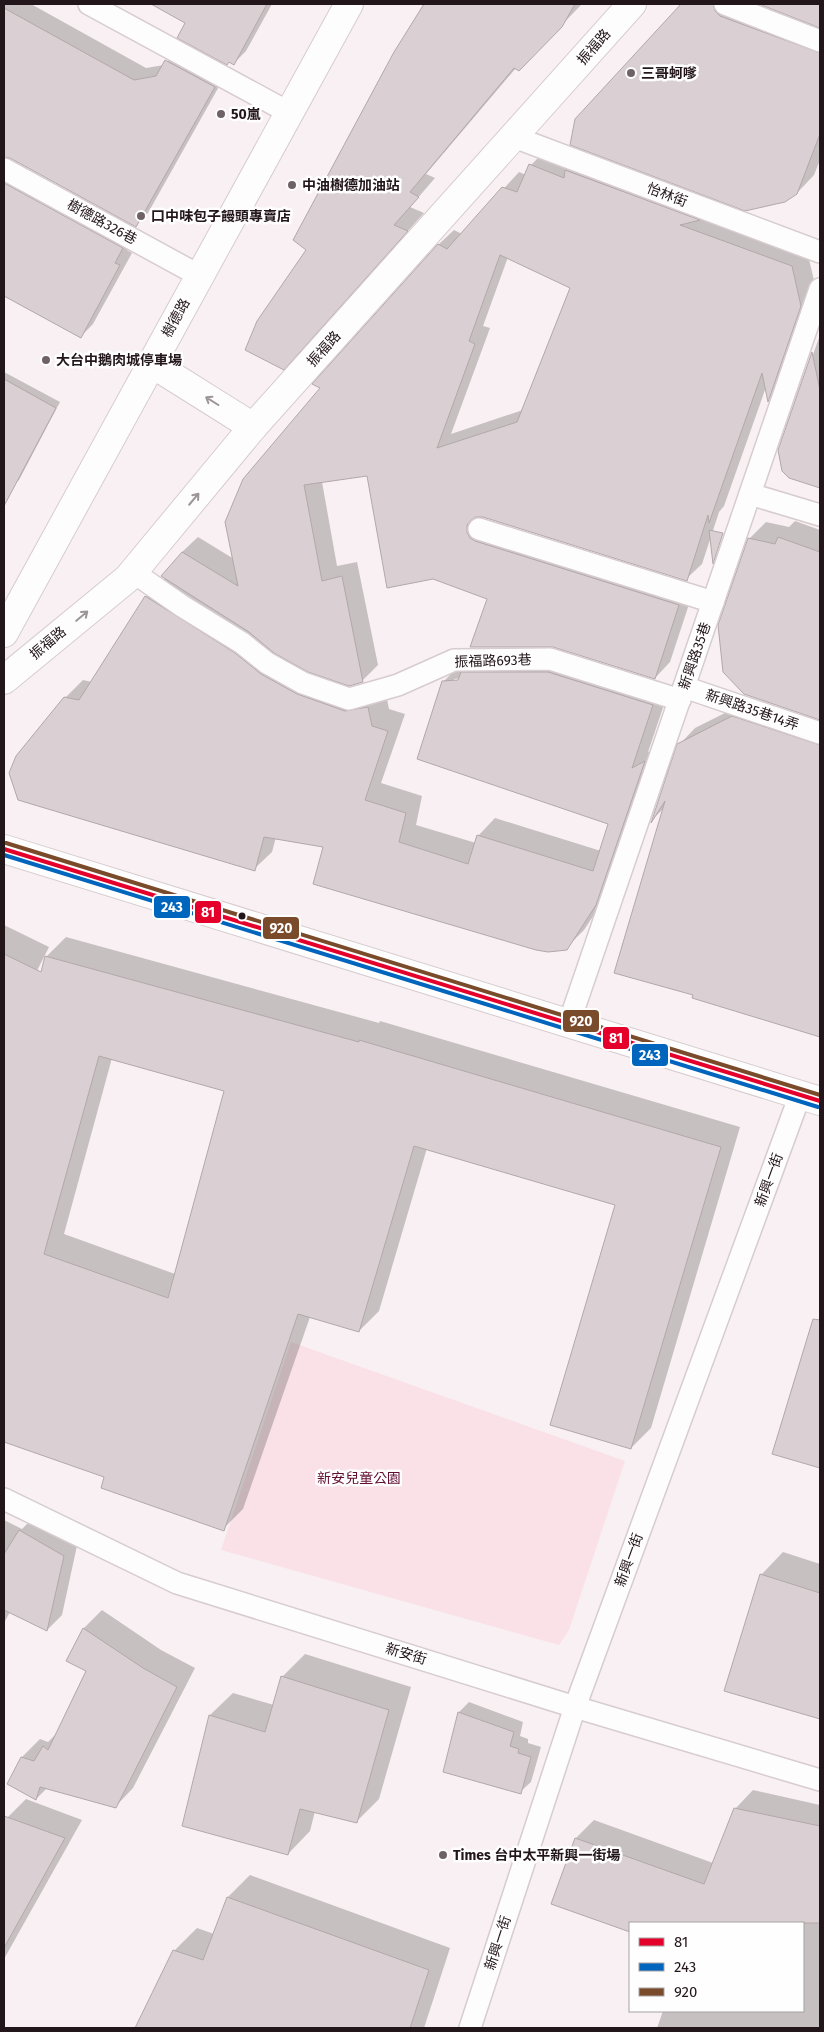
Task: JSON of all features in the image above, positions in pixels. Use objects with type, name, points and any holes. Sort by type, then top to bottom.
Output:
[{"type":"street","name":"樹德路","points":[[4,633],[348,4]]},
{"type":"street","name":"振福路","points":[[4,680],[133,572],[253,427],[632,4]]},
{"type":"street","points":[[151,363],[253,427]]},
{"type":"street","points":[[4,849],[810,1098]]},
{"type":"lane","points":[[89,4],[288,112]]},
{"type":"lane","points":[[725,4],[820,41]]},
{"type":"lane","name":"怡林街","points":[[514,137],[820,252]]},
{"type":"lane","name":"樹德路326巷","points":[[4,169],[200,276]]},
{"type":"lane","name":"新興路35巷","points":[[569,1023],[820,289]]},
{"type":"lane","points":[[750,494],[820,516]]},
{"type":"lane","points":[[479,529],[714,602]]},
{"type":"lane","name":"振福路693巷","points":[[133,572],[182,606],[242,643],[267,663],[303,683],[348,699],[398,685],[454,660],[550,659],[682,694]]},
{"type":"lane","name":"新興路35巷14弄","points":[[682,694],[820,733]]},
{"type":"lane","name":"新興一街","points":[[470,2028],[575,1707],[810,1098]]},
{"type":"lane","name":"新安街","points":[[4,1499],[178,1583],[575,1707],[820,1780]]},
{"type":"green space","name":"新安兒童公園","points":[[291,1342],[625,1461],[569,1630],[559,1645],[221,1550]]},
{"type":"building","points":[[151,4],[267,4],[234,65],[229,62],[227,65],[177,38],[185,23]]},
{"type":"building","points":[[424,4],[575,4],[562,27],[519,71],[514,68],[410,192],[419,197],[394,225],[408,231],[284,370],[245,350],[257,321],[306,250],[293,240],[394,52]]},
{"type":"building","points":[[681,4],[713,4],[715,11],[720,16],[820,53],[820,134],[797,194],[785,202],[745,211],[570,145],[575,119]]},
{"type":"building","points":[[759,4],[820,4],[820,28]]},
{"type":"building","points":[[4,8],[134,80],[156,76],[165,60],[215,87],[136,227],[10,158],[4,157]]},
{"type":"building","points":[[529,164],[564,178],[565,170],[700,220],[680,225],[792,266],[801,306],[768,402],[762,373],[709,523],[708,515],[687,581],[483,517],[476,517],[467,525],[467,532],[470,538],[475,541],[679,605],[655,679],[553,647],[470,647],[487,599],[433,579],[387,588],[367,476],[304,485],[322,581],[342,576],[363,682],[349,686],[308,672],[274,653],[249,632],[161,576],[182,552],[238,586],[225,522],[243,479],[320,388],[312,384],[438,244],[447,249],[502,187],[517,192]],"holes":[[[500,255],[570,288],[517,422],[437,448],[475,344],[469,341]]]},
{"type":"building","points":[[4,183],[123,248],[115,263],[120,265],[81,338],[4,296]]},
{"type":"building","points":[[812,352],[820,390],[820,488],[789,478],[782,471],[778,450]]},
{"type":"building","points":[[4,379],[56,408],[4,506]]},
{"type":"building","points":[[709,530],[723,533],[713,564]]},
{"type":"building","points":[[778,537],[820,552],[820,720],[744,694],[723,672],[718,625],[748,538],[775,544]]},
{"type":"building","points":[[145,596],[235,653],[261,674],[297,694],[345,711],[368,707],[372,726],[388,731],[365,800],[406,813],[399,842],[468,864],[477,835],[593,871],[608,824],[417,759],[442,681],[458,680],[461,672],[548,672],[653,705],[632,768],[645,761],[596,905],[567,950],[548,952],[536,950],[313,884],[323,847],[264,837],[255,871],[18,800],[9,773],[16,756],[64,697],[79,700]]},
{"type":"building","points":[[732,716],[820,745],[820,1037],[692,998],[693,995],[614,973],[665,801],[651,823],[677,744]]},
{"type":"building","points":[[4,954],[41,972],[45,956],[359,1042],[359,1040],[721,1147],[631,1449],[550,1425],[615,1205],[414,1146],[359,1332],[298,1314],[224,1531],[101,1488],[104,1477],[4,1442]],"holes":[[[99,1056],[224,1091],[168,1298],[44,1254]]]},
{"type":"building","points":[[813,1319],[820,1320],[820,1468],[772,1454]]},
{"type":"building","points":[[19,1530],[64,1556],[47,1631],[4,1610],[4,1554]]},
{"type":"building","points":[[760,1574],[820,1593],[820,1719],[724,1691]]},
{"type":"building","points":[[83,1628],[143,1668],[177,1687],[116,1808],[40,1787],[36,1800],[7,1784],[21,1757],[34,1761],[43,1746],[48,1750],[86,1671],[66,1661]]},
{"type":"building","points":[[281,1676],[389,1710],[357,1823],[300,1809],[288,1855],[182,1826],[209,1715],[265,1732]]},
{"type":"building","points":[[458,1712],[514,1732],[510,1746],[519,1749],[518,1753],[531,1757],[521,1794],[443,1772]]},
{"type":"building","points":[[734,1808],[820,1826],[820,1923],[629,1922],[629,1932],[551,1904],[575,1838],[704,1884]]},
{"type":"building","points":[[4,1816],[65,1838],[4,1948]]},
{"type":"building","points":[[227,1897],[429,1970],[410,2028],[135,2028],[173,1950],[203,1960]]},
{"type":"transit line","name":"920","points":[[6,843],[820,1095]]},
{"type":"transit line","name":"81","points":[[4,849],[820,1101]]},
{"type":"transit line","name":"243","points":[[4,855],[818,1107]]},
{"type":"place","name":"三哥蚵嗲","points":[[631,73]]},
{"type":"place","name":"50嵐","points":[[221,114]]},
{"type":"place","name":"中油樹德加油站","points":[[292,185]]},
{"type":"place","name":"口中味包子饅頭專賣店","points":[[141,216]]},
{"type":"place","name":"大台中鵝肉城停車場","points":[[46,360]]},
{"type":"place","name":"Times 台中太平新興一街場","points":[[443,1855]]}]
